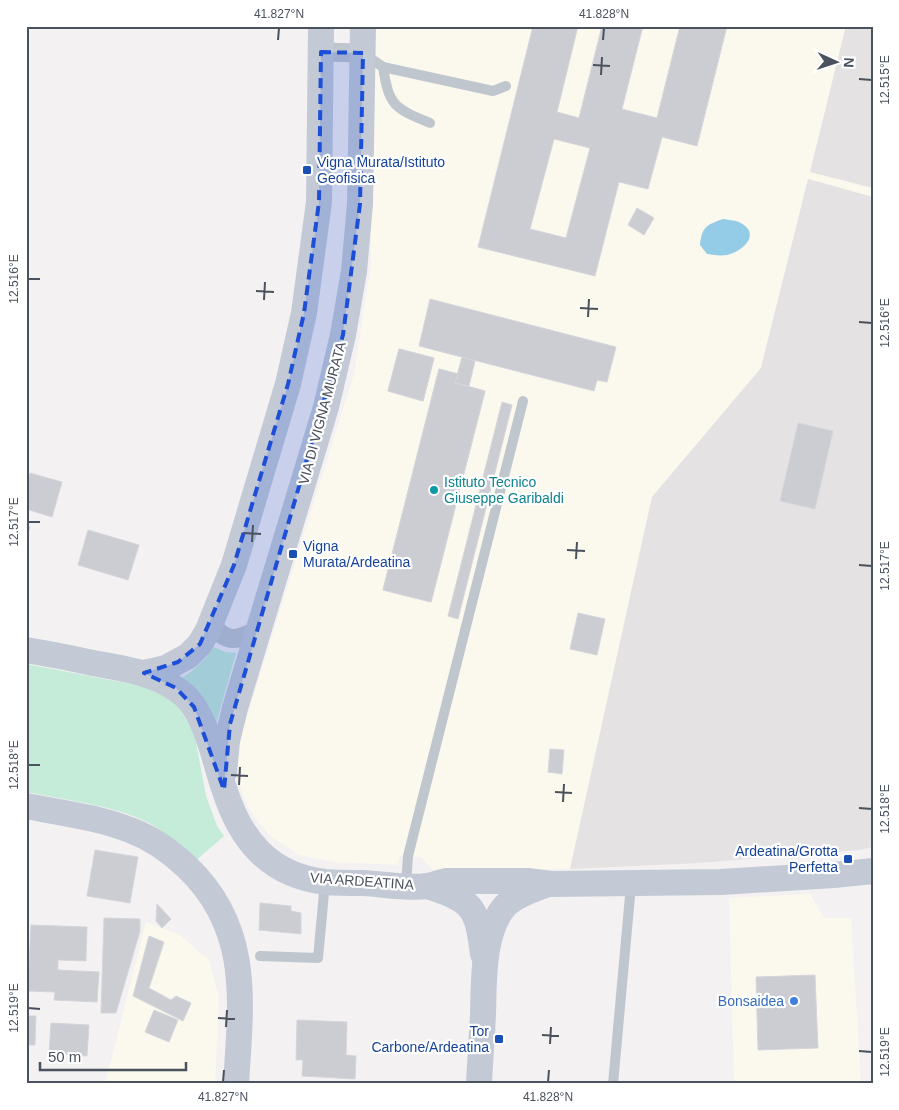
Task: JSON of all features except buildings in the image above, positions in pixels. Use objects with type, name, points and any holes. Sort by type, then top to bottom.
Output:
[{"type":"main road","points":[[144,673],[166,668],[178,662],[192,652],[207,630],[234,565],[288,384],[304,313],[319,202],[321,26]]},
{"type":"main road","name":"VIA DI VIGNA MURATA","points":[[224,790],[227,740],[234,708],[333,382],[349,302],[373,60],[363,26]]},
{"type":"main road","name":"VIA ARDEATINA","points":[[26,650],[144,673],[176,688],[190,700],[203,724],[231,810],[240,828],[265,858],[293,874],[326,882],[416,886],[446,881],[631,884],[792,878],[873,871]]},
{"type":"main road","points":[[26,806],[109,823],[150,838],[184,864],[210,893],[230,933],[240,979],[240,1021],[236,1084]]},
{"type":"main road","points":[[479,1084],[485,967],[492,931],[497,918],[505,906],[524,893],[551,884]]},
{"type":"main road","points":[[416,886],[453,894],[472,909],[479,924],[485,967]]},
{"type":"street","points":[[321,52],[373,60]]},
{"type":"street","points":[[207,630],[229,639],[238,639],[258,630]]},
{"type":"lane","points":[[373,60],[493,91],[506,86]]},
{"type":"lane","points":[[373,60],[394,104],[404,112],[430,123]]},
{"type":"lane","points":[[416,886],[408,856],[522,402]]},
{"type":"lane","points":[[260,956],[318,958],[326,882]]},
{"type":"lane","points":[[613,1084],[631,884]]},
{"type":"highlighted area","points":[[321,52],[363,53],[360,204],[343,335],[230,724],[224,790],[194,707],[176,688],[144,673],[178,662],[200,644],[234,565],[288,384],[304,313],[319,202]]},
{"type":"shaded area","points":[[372,26],[846,26],[810,172],[873,188],[873,197],[808,179],[761,368],[652,497],[570,869],[433,870],[421,857],[400,856],[398,865],[335,862],[299,855],[272,837],[258,822],[244,799],[239,781],[237,753],[244,726],[354,374],[371,264],[370,132]]},
{"type":"shaded area","points":[[846,26],[873,26],[873,188],[810,172]]},
{"type":"shaded area","points":[[808,179],[873,197],[873,847],[859,850],[699,863],[570,869],[652,497],[761,368]]},
{"type":"shaded area","name":"Bonsaidea","points":[[810,894],[824,918],[851,918],[861,1084],[734,1084],[729,898]]},
{"type":"shaded area","points":[[146,922],[180,935],[209,960],[219,997],[215,1084],[105,1084]]},
{"type":"green space","points":[[214,647],[225,652],[236,653],[214,731],[178,680],[198,666]]},
{"type":"green space","points":[[26,664],[157,689],[177,705],[194,732],[206,796],[217,826],[224,836],[194,862],[160,830],[132,815],[96,805],[26,792]]},
{"type":"water","points":[[723,219],[737,221],[746,226],[750,236],[748,241],[739,250],[727,255],[707,254],[700,245],[702,234],[706,227]]},
{"type":"place","name":"Vigna Murata/Istituto Geofisica","points":[[307,170]]},
{"type":"place","name":"Istituto Tecnico Giuseppe Garibaldi","points":[[434,490]]},
{"type":"place","name":"Vigna Murata/Ardeatina","points":[[293,554]]},
{"type":"place","name":"Ardeatina/Grotta Perfetta","points":[[848,859]]},
{"type":"place","name":"Bonsaidea","points":[[794,1001]]},
{"type":"place","name":"Tor Carbone/Ardeatina","points":[[499,1039]]}]
